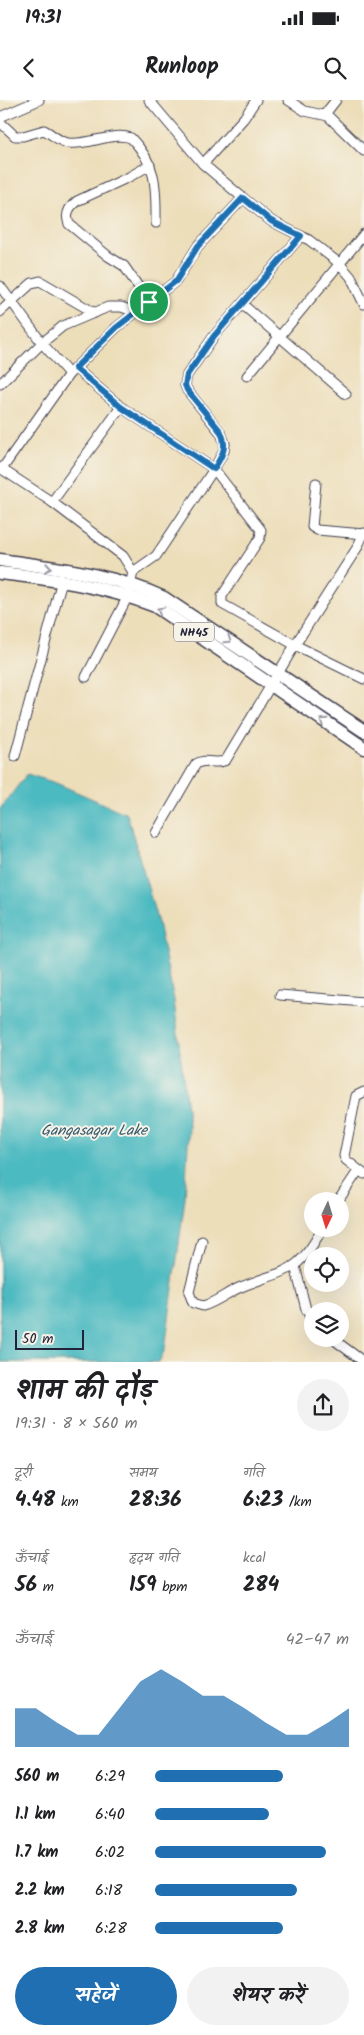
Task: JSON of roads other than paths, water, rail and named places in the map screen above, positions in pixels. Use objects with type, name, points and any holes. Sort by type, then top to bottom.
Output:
[{"type":"highway","name":"NH45","points":[[0,560],[102,577],[130,591],[179,622],[364,748]]},
{"type":"highway","name":"NH45","points":[[0,574],[62,580],[130,591],[153,592],[173,602],[364,731]]},
{"type":"street","points":[[0,117],[39,100]]},
{"type":"street","points":[[149,100],[203,164],[271,221],[301,236],[339,263],[351,277],[364,304]]},
{"type":"street","points":[[203,164],[224,142],[256,100]]},
{"type":"street","points":[[288,100],[305,111],[325,114],[364,151]]},
{"type":"street","points":[[325,114],[336,100]]},
{"type":"street","points":[[0,122],[15,136],[23,136],[44,130],[68,143],[126,136],[135,142],[150,165],[156,181],[156,223]]},
{"type":"street","points":[[149,302],[124,266],[108,256],[69,224],[67,218],[71,206],[77,201],[150,165]]},
{"type":"street","points":[[134,572],[123,556],[52,502],[1,469],[72,371],[117,327],[176,281],[198,246],[243,198]]},
{"type":"street","points":[[247,376],[278,336],[364,234]]},
{"type":"street","points":[[86,677],[130,591],[134,572],[156,556],[224,451],[224,438],[221,432],[187,390],[186,379],[214,336],[301,236]]},
{"type":"street","points":[[0,312],[32,283],[40,281],[95,312]]},
{"type":"street","points":[[0,286],[42,342],[72,371],[121,407],[214,469],[255,520],[262,533],[222,596],[222,604],[296,645],[364,679]]},
{"type":"street","points":[[242,304],[346,394]]},
{"type":"street","points":[[0,384],[42,342],[63,326],[114,306],[136,312]]},
{"type":"street","points":[[52,502],[121,407]]},
{"type":"street","points":[[156,833],[196,764],[201,761],[222,763],[226,760],[278,673],[332,590],[364,534],[317,530],[312,527],[316,483]]},
{"type":"street","points":[[15,756],[62,580]]},
{"type":"street","points":[[280,995],[364,1002]]},
{"type":"street","points":[[345,1192],[361,1172],[346,1160],[344,1156],[356,1096],[364,1092]]},
{"type":"street","points":[[202,1241],[189,1292],[190,1298],[197,1305],[209,1304],[242,1286],[284,1272],[295,1266],[314,1245],[318,1238]]},
{"type":"street","points":[[295,1266],[304,1302]]},
{"type":"street","points":[[343,1347],[363,1362]]},
{"type":"water","name":"Gangasagar Lake","points":[[27,774],[56,783],[127,814],[158,923],[174,1000],[189,1126],[185,1198],[165,1349],[159,1362],[0,1362],[0,809]]}]
